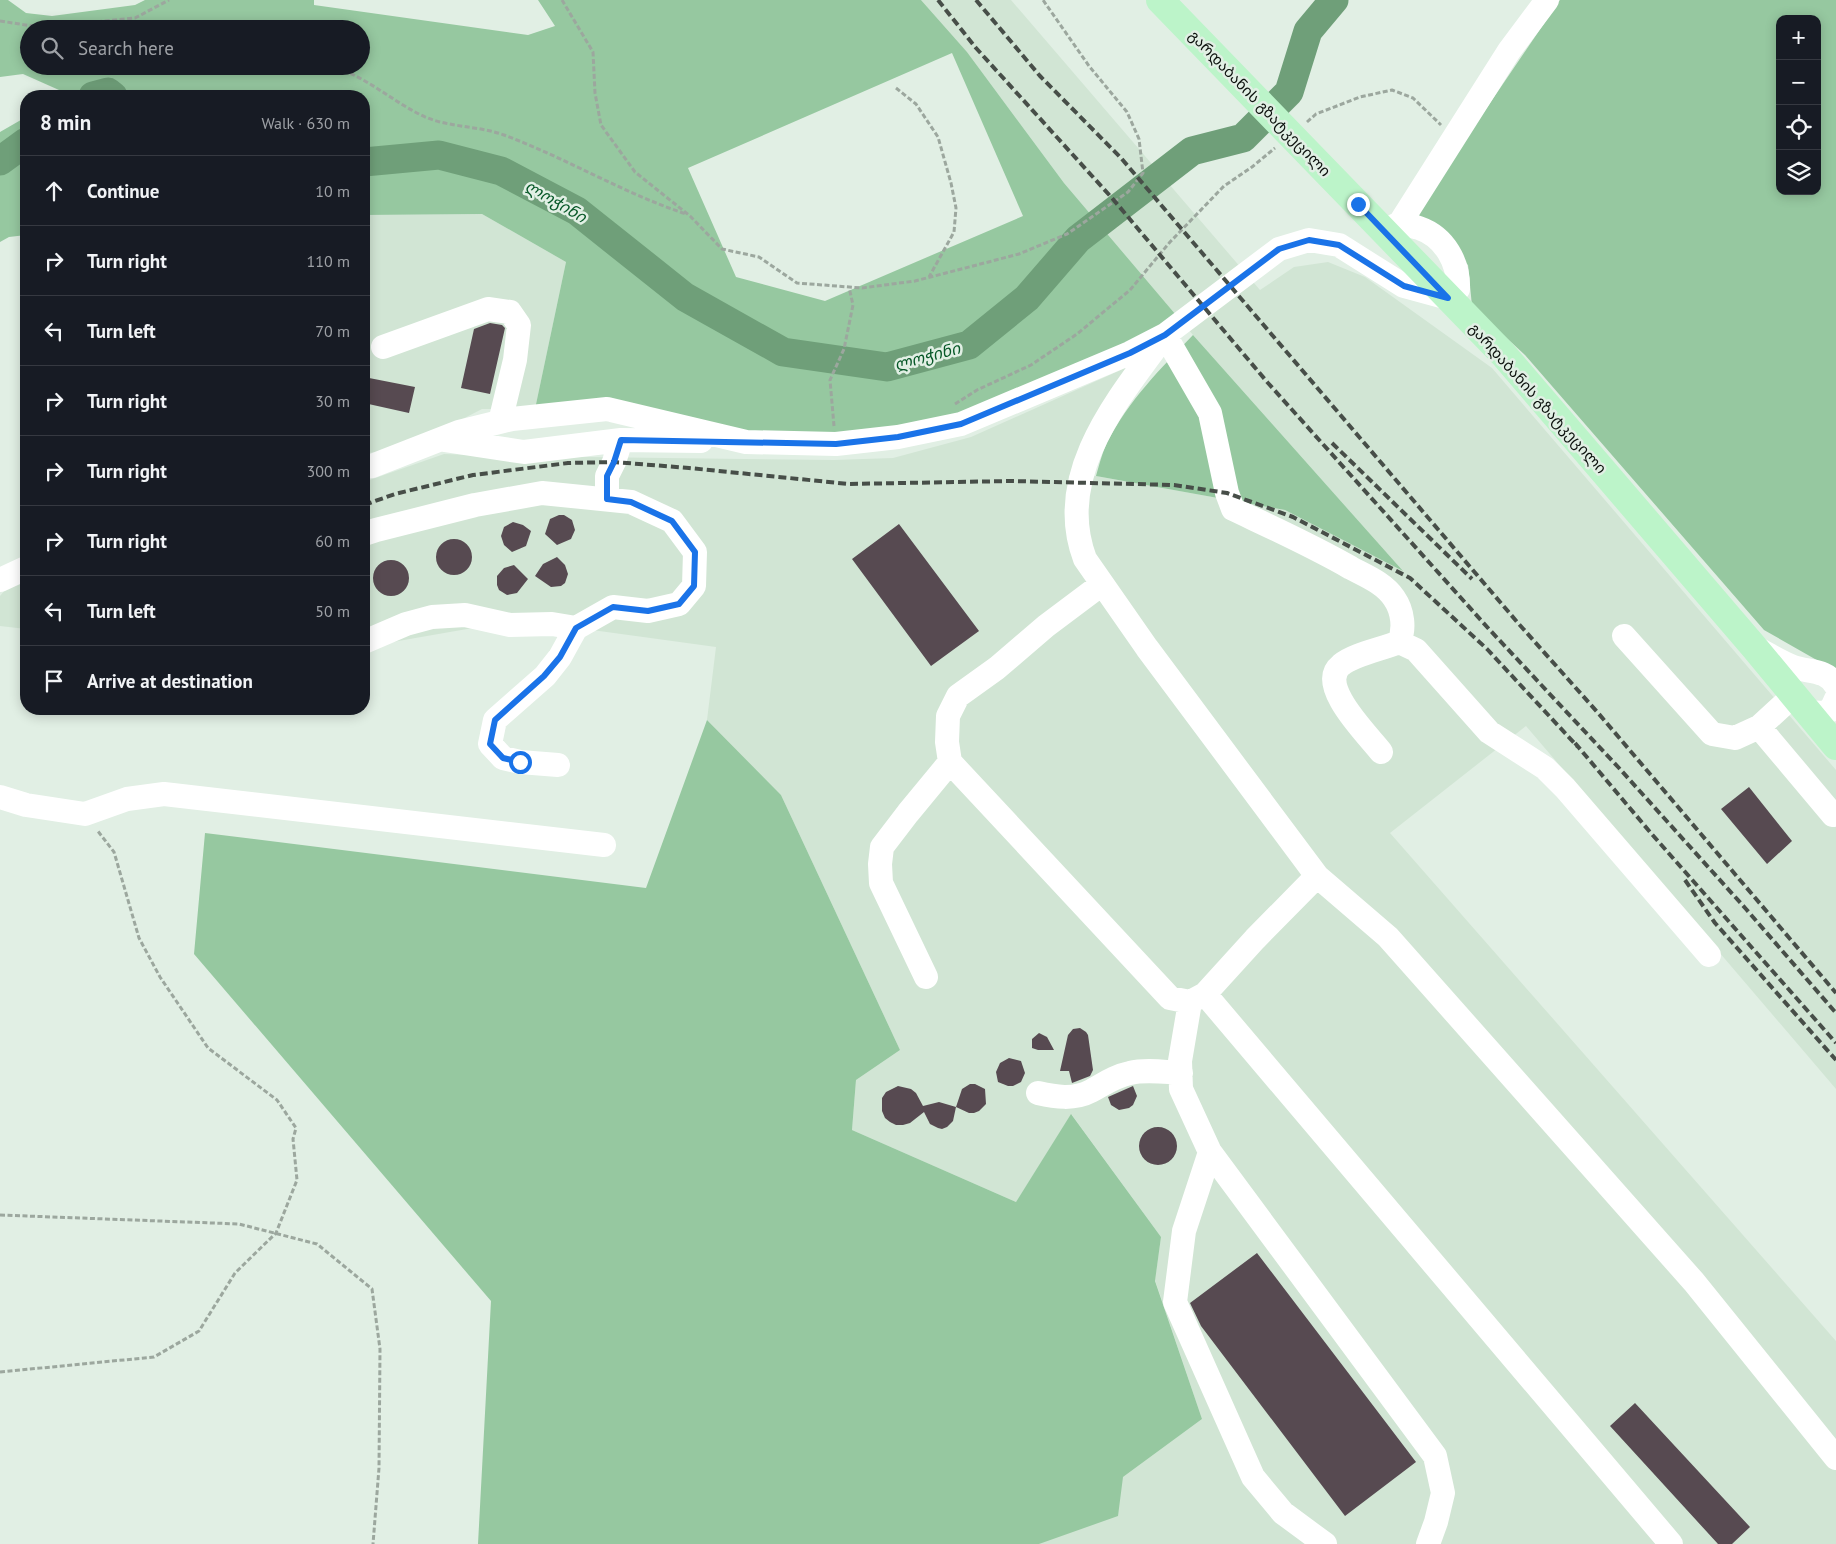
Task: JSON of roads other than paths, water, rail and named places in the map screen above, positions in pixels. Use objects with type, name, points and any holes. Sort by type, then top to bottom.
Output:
[{"type":"main road","name":"გარდაბანის გზატკეცილი","points":[[1160,0],[1358,204],[1392,227],[1448,298],[1503,354],[1754,647],[1836,746]]},
{"type":"street","points":[[1392,227],[1454,137],[1509,51],[1547,0]]},
{"type":"street","points":[[439,440],[524,452],[621,440],[836,444],[898,437],[961,424],[1130,353],[1165,335],[1279,249],[1309,240],[1339,245],[1404,286],[1448,298]]},
{"type":"street","points":[[383,347],[488,309],[510,312],[519,325],[515,360],[500,422]]},
{"type":"street","points":[[1165,335],[1111,409],[1084,464],[1078,483],[1076,529],[1085,559],[1147,648],[1317,876],[1388,937],[1694,1282],[1836,1458]]},
{"type":"street","points":[[1165,335],[1210,413],[1227,493],[1234,509],[1316,548],[1383,586],[1394,598],[1400,609],[1403,632],[1399,642]]},
{"type":"street","points":[[370,466],[459,432],[512,419],[607,409],[746,442]]},
{"type":"street","points":[[607,499],[607,476],[621,440]]},
{"type":"street","points":[[370,532],[475,505],[542,493],[631,502],[672,521],[695,552],[694,586],[679,604],[648,611],[613,607],[576,628],[560,657],[544,676],[495,720],[490,744],[503,758],[520,762],[558,765]]},
{"type":"street","points":[[0,580],[20,571]]},
{"type":"street","points":[[1102,584],[1046,626],[997,668],[958,696],[948,716],[947,742],[950,762],[1170,998],[1198,998],[1671,1544]]},
{"type":"street","points":[[370,639],[406,624],[432,617],[465,615],[510,625],[552,624],[576,628]]},
{"type":"street","points":[[1624,636],[1712,734],[1735,738],[1801,704],[1823,713],[1831,710],[1836,699]]},
{"type":"street","points":[[1381,752],[1339,699],[1335,687],[1334,673],[1340,665],[1350,659],[1399,642],[1416,650],[1489,732],[1552,774],[1709,955]]},
{"type":"street","points":[[1754,647],[1793,667],[1823,673],[1833,680],[1836,686]]},
{"type":"street","points":[[1759,727],[1833,815]]},
{"type":"street","points":[[926,978],[881,883],[882,847],[950,762]]},
{"type":"street","points":[[0,797],[26,805],[85,814],[127,799],[164,794],[604,844]]},
{"type":"street","points":[[1317,876],[1198,998],[1180,1061],[1181,1089],[1210,1152],[1435,1456],[1443,1493],[1428,1544]]},
{"type":"street","points":[[1038,1093],[1053,1097],[1073,1097],[1089,1092],[1108,1081],[1130,1073],[1181,1074]]},
{"type":"street","points":[[1210,1152],[1184,1231],[1175,1302],[1253,1477],[1283,1514],[1325,1544]]},
{"type":"waterway","name":"ლოჭინი","points":[[370,161],[439,155],[501,171],[577,211],[685,297],[783,352],[887,367],[969,345],[1027,298],[1078,239],[1192,151],[1243,138],[1289,92],[1308,31],[1334,0]]},
{"type":"waterway","name":"ლოჭინი","points":[[0,161],[20,146]]},
{"type":"railway","points":[[938,0],[976,48],[1112,198],[1268,383],[1488,628],[1619,768],[1746,909],[1836,1013]]},
{"type":"railway","points":[[976,0],[1040,76],[1121,158],[1836,993]]},
{"type":"railway","points":[[1332,443],[1472,579]]},
{"type":"railway","points":[[370,503],[395,494],[473,475],[568,463],[614,462],[849,484],[1011,481],[1174,485],[1227,493],[1293,517],[1410,578],[1487,649],[1578,747]]},
{"type":"railway","points":[[1575,743],[1650,832],[1836,1043]]},
{"type":"railway","points":[[1685,880],[1715,923],[1836,1060]]}]
